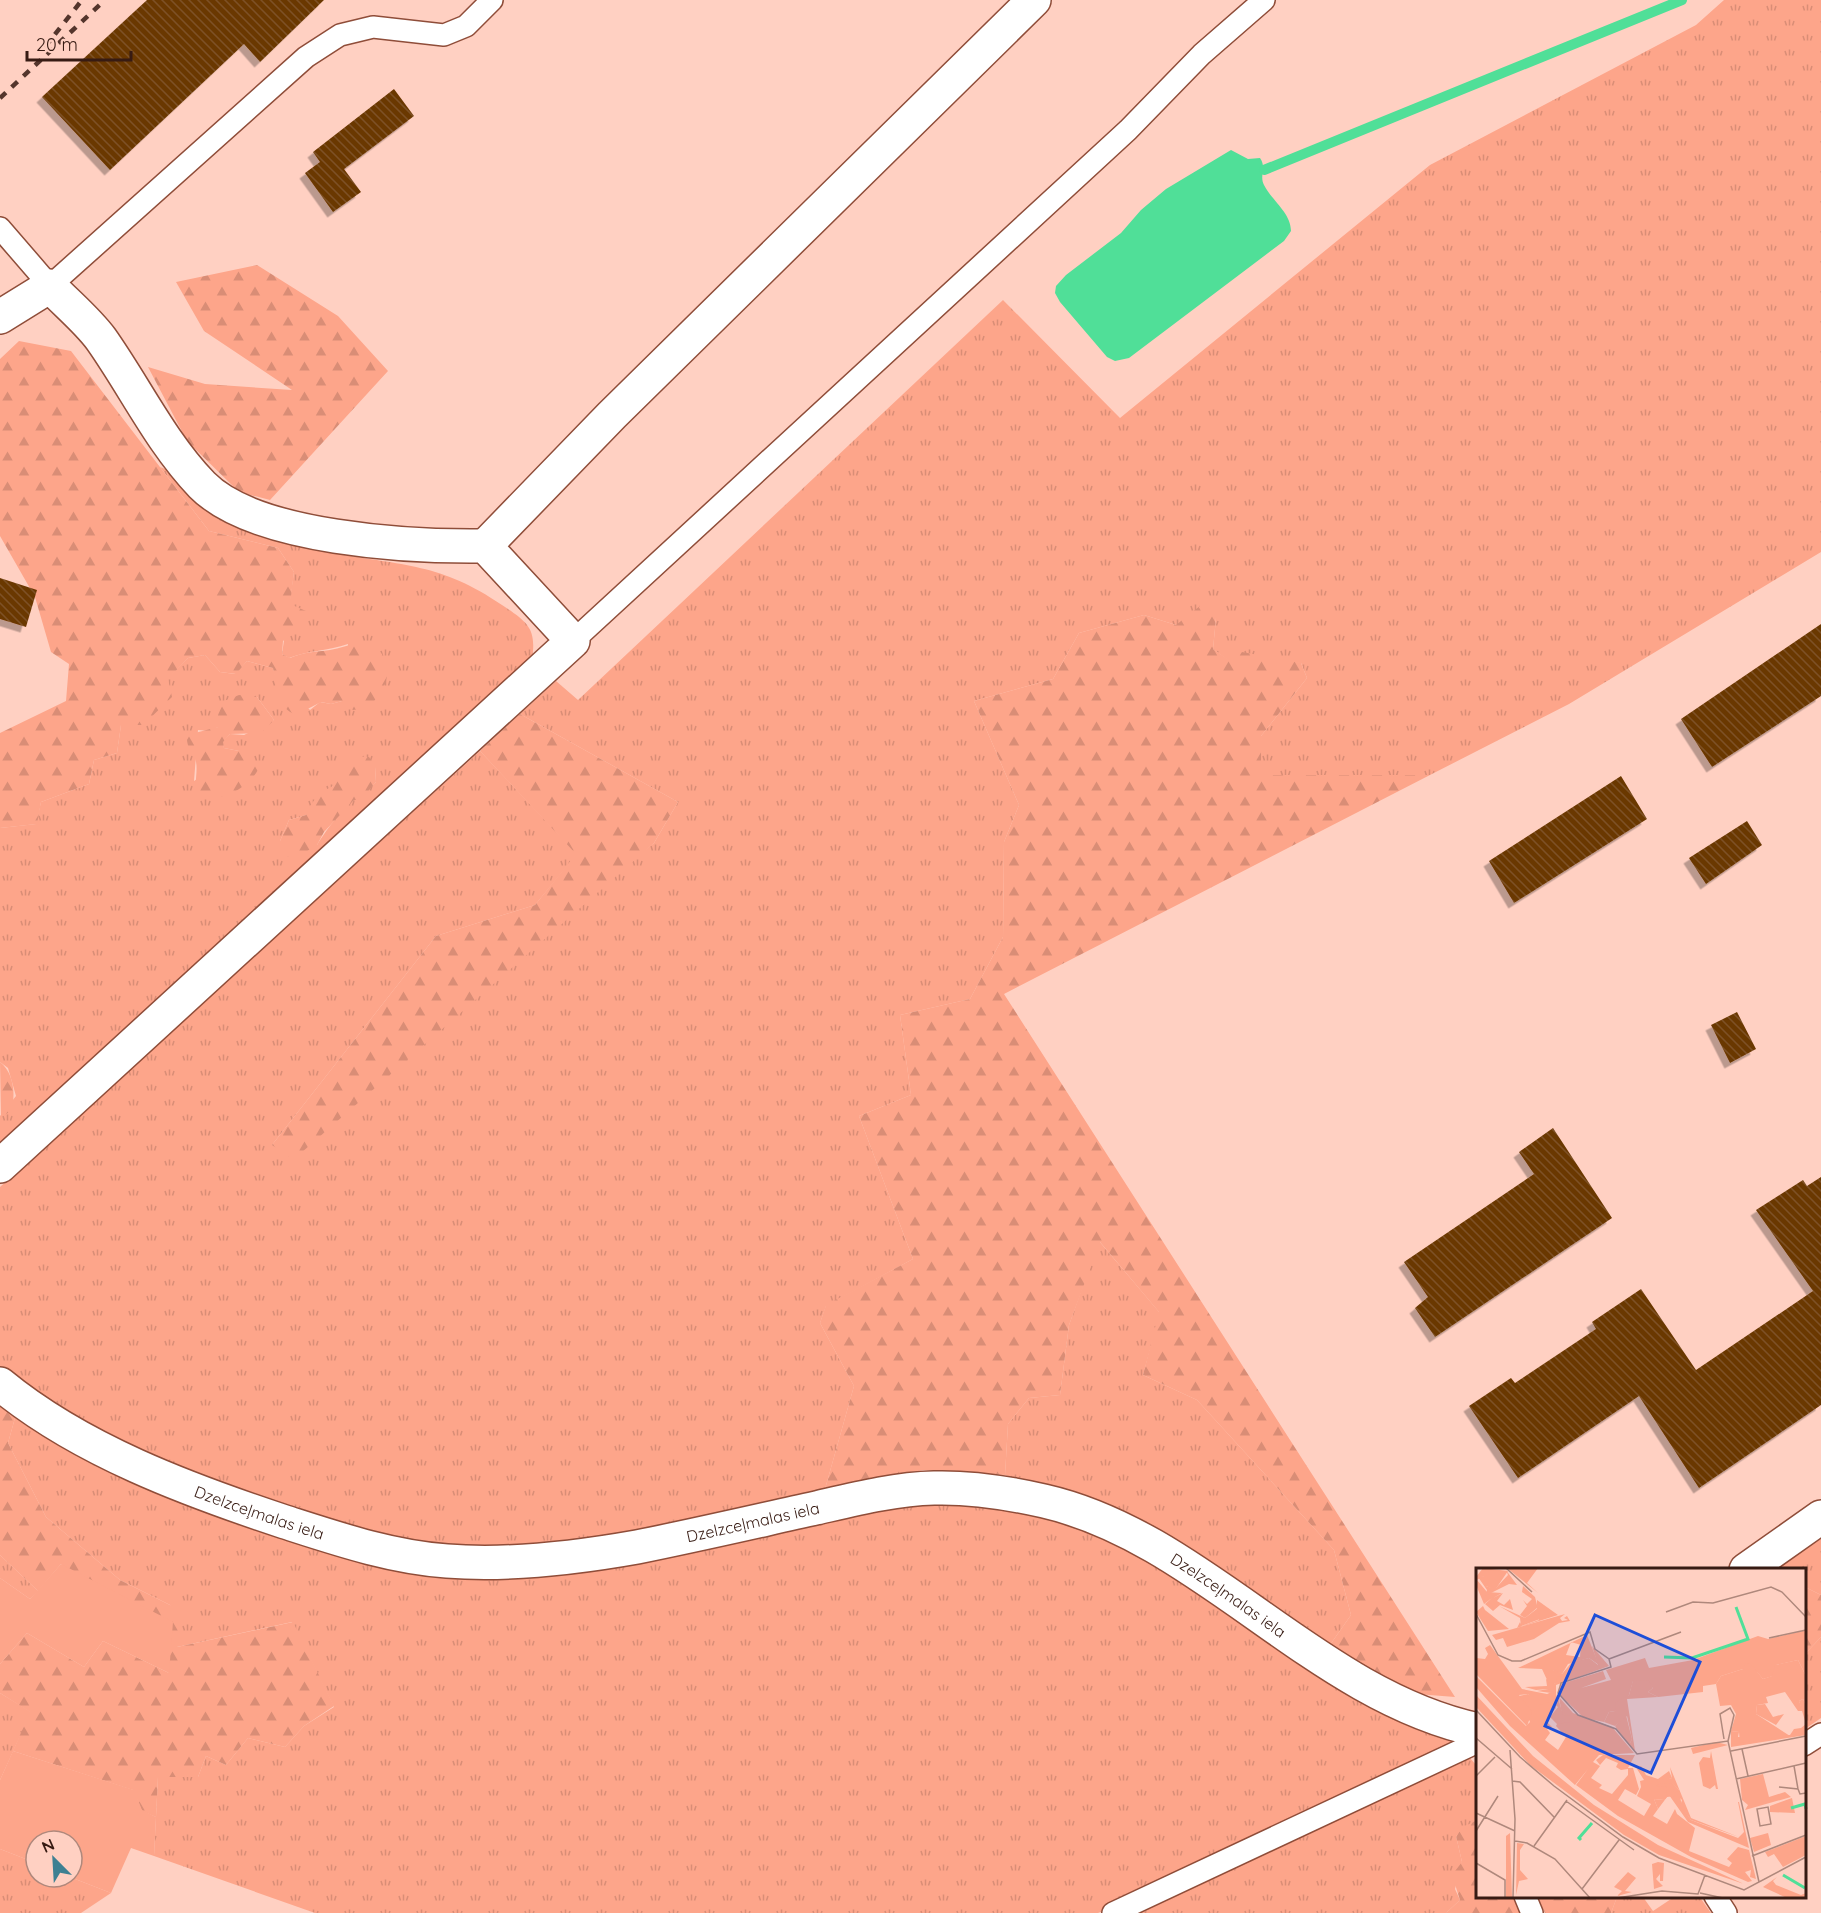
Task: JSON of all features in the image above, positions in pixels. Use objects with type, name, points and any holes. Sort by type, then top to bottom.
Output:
[{"type":"street","points":[[0,317],[50,286],[100,337],[179,459],[220,501],[237,510],[271,522],[356,539],[431,547],[485,546],[621,407],[1035,0]]},
{"type":"street","points":[[0,1166],[573,641],[485,546]]},
{"type":"street","name":"Dzelzceļmalas iela","points":[[2,1386],[96,1445],[144,1470],[216,1499],[356,1545],[403,1556],[446,1561],[502,1563],[636,1547],[881,1493],[933,1488],[979,1490],[1044,1501],[1079,1511],[1175,1559],[1276,1630],[1400,1705],[1441,1722],[1476,1730]]},
{"type":"street","points":[[1747,1568],[1821,1517]]},
{"type":"lane","points":[[0,228],[50,286],[306,57],[340,35],[373,27],[444,35],[466,26],[492,0]]},
{"type":"lane","points":[[573,641],[1110,146],[1202,54],[1264,0]]},
{"type":"lane","points":[[1806,1744],[1821,1734]]},
{"type":"lane","points":[[1113,1913],[1476,1743]]},
{"type":"lane","points":[[1526,1898],[1532,1913]]},
{"type":"lane","points":[[1716,1898],[1726,1913]]},
{"type":"green space","points":[[1724,0],[1821,0],[1821,552],[1569,704],[1430,775],[1261,775],[1261,736],[1307,678],[1301,663],[1229,661],[1213,649],[1216,618],[1176,625],[1144,615],[1079,633],[1053,679],[974,701],[1019,805],[1004,842],[1003,937],[970,999],[900,1015],[911,1095],[859,1116],[913,1259],[826,1306],[820,1323],[854,1386],[825,1489],[692,1525],[508,1551],[374,1538],[197,1481],[96,1431],[0,1368],[0,1187],[480,751],[577,854],[535,905],[436,936],[272,1145],[654,843],[678,802],[520,714],[556,681],[578,700],[1003,300],[1120,418],[1430,165],[1696,25]]},
{"type":"green space","points":[[257,265],[338,316],[388,371],[270,500],[239,492],[187,441],[148,367],[205,384],[292,390],[204,331],[176,282]]},
{"type":"green space","points":[[19,341],[71,351],[209,531],[278,548],[294,572],[290,604],[306,611],[307,624],[283,641],[282,654],[290,658],[305,653],[358,644],[370,646],[383,655],[388,670],[383,688],[373,702],[365,708],[353,710],[342,701],[331,704],[321,702],[296,715],[284,707],[278,695],[273,668],[247,661],[236,674],[220,672],[205,655],[188,658],[168,679],[172,697],[143,725],[121,725],[117,753],[94,760],[89,784],[41,802],[37,824],[0,828],[0,733],[66,701],[69,664],[51,652],[35,597],[0,536],[0,359]]},
{"type":"green space","points":[[160,467],[179,479],[210,512],[229,524],[281,541],[421,568],[460,581],[480,591],[524,621],[533,640],[532,659],[0,1149],[0,1116],[16,1096],[8,1068],[0,1062],[0,828],[36,824],[41,802],[89,784],[94,760],[117,753],[121,725],[188,658],[205,655],[220,672],[235,674],[247,661],[273,668],[275,675],[310,710],[320,702],[331,704],[342,701],[348,644],[289,658],[282,654],[294,572],[278,548],[209,531]],"holes":[[[257,697],[274,720],[244,735],[230,734],[222,742],[224,748],[239,751],[194,781],[198,730],[210,731],[218,727],[218,715]],[[375,767],[376,782],[344,809],[317,845],[280,841],[289,820],[306,815],[333,786]]]},
{"type":"green space","points":[[1205,602],[1216,618],[1213,649],[1229,660],[1242,652],[1301,663],[1307,678],[1261,736],[1261,775],[1430,775],[1004,994],[1455,1697],[1404,1693],[1325,1652],[1351,1615],[1334,1550],[1197,1400],[1143,1375],[1159,1312],[1100,1242],[1069,1325],[1060,1395],[1029,1398],[1008,1424],[1005,1475],[923,1470],[825,1489],[854,1386],[820,1323],[826,1305],[913,1259],[859,1116],[911,1095],[900,1015],[970,999],[1003,937],[1004,842],[1019,805],[974,701],[1053,679],[1079,633],[1144,615],[1176,625]]},
{"type":"green space","points":[[239,695],[257,697],[274,720],[261,733],[230,734],[223,742],[224,748],[239,751],[260,765],[253,777],[235,791],[222,797],[208,797],[197,792],[196,762],[188,744],[187,735],[218,727],[218,715],[224,701]]},
{"type":"green space","points":[[520,714],[678,802],[654,843],[293,1160],[272,1145],[436,936],[535,905],[576,854],[480,751]]},
{"type":"green space","points":[[353,756],[369,757],[375,767],[376,782],[364,796],[353,801],[324,832],[317,845],[299,856],[287,857],[280,841],[289,820],[306,815],[316,798],[333,786],[337,767]]},
{"type":"green space","points":[[0,1062],[8,1072],[13,1085],[11,1111],[1,1117]]},
{"type":"green space","points":[[1099,1241],[1160,1313],[1143,1375],[1197,1400],[1334,1550],[1351,1615],[1325,1652],[1093,1503],[1005,1475],[1008,1424],[1029,1398],[1060,1395],[1069,1325]]},
{"type":"green space","points":[[0,1396],[18,1407],[8,1443],[46,1517],[120,1580],[170,1605],[181,1617],[177,1647],[293,1622],[334,1706],[304,1726],[285,1747],[248,1738],[226,1765],[206,1756],[198,1777],[158,1777],[156,1817],[142,1811],[133,1790],[13,1751],[30,1712],[0,1693],[0,1664],[27,1633],[84,1667],[103,1641],[169,1673],[61,1564],[38,1591],[0,1555]]},
{"type":"green space","points":[[18,1407],[379,1563],[793,1530],[833,1514],[961,1500],[1091,1526],[1459,1740],[1444,1751],[1098,1913],[315,1913],[154,1856],[158,1777],[198,1777],[206,1756],[226,1765],[248,1738],[285,1747],[304,1726],[334,1707],[292,1622],[177,1647],[170,1605],[120,1580],[46,1517],[8,1443]]},
{"type":"green space","points":[[1821,1529],[1821,1595],[1806,1588],[1806,1568],[1768,1568]]},
{"type":"green space","points":[[0,1555],[38,1591],[30,1599],[0,1578]]},
{"type":"green space","points":[[61,1564],[173,1622],[169,1673],[103,1641],[84,1667],[27,1633],[0,1664],[0,1578],[30,1599]]},
{"type":"green space","points":[[1806,1588],[1821,1595],[1821,1637],[1806,1653]]},
{"type":"green space","points":[[1821,1637],[1821,1718],[1806,1728],[1806,1653]]},
{"type":"green space","points":[[0,1693],[31,1712],[0,1780]]},
{"type":"green space","points":[[13,1751],[134,1790],[142,1810],[156,1817],[154,1856],[131,1848],[111,1893],[84,1882],[84,1829],[24,1829],[24,1858],[0,1849],[0,1780]]},
{"type":"green space","points":[[1469,1757],[1476,1765],[1476,1822],[1456,1836],[1462,1862],[1455,1889],[1460,1900],[1446,1913],[1138,1913]]},
{"type":"green space","points":[[1476,1821],[1476,1898],[1514,1898],[1521,1913],[1446,1913],[1460,1900],[1452,1875],[1462,1862],[1456,1836],[1463,1827]]},
{"type":"green space","points":[[0,1849],[24,1858],[24,1889],[84,1889],[84,1882],[111,1893],[81,1913],[0,1913]]},
{"type":"green space","points":[[1538,1898],[1617,1898],[1611,1913],[1545,1913]]},
{"type":"green space","points":[[1617,1898],[1644,1898],[1653,1911],[1672,1898],[1700,1898],[1711,1913],[1611,1913]]},
{"type":"shaded area","points":[[1231,150],[1248,159],[1260,158],[1263,165],[1264,185],[1288,218],[1291,231],[1284,241],[1129,358],[1115,361],[1107,357],[1060,302],[1055,293],[1056,286],[1066,275],[1121,233],[1141,210],[1166,189]]},
{"type":"building","points":[[147,0],[324,0],[260,62],[244,44],[110,170],[42,97]]},
{"type":"building","points":[[394,89],[414,116],[344,169],[361,192],[333,212],[305,173],[320,162],[313,152]]},
{"type":"building","points":[[0,578],[37,590],[26,627],[0,619]]},
{"type":"building","points":[[1821,624],[1821,696],[1712,767],[1681,719]]},
{"type":"building","points":[[1621,776],[1647,819],[1514,903],[1489,861]]},
{"type":"building","points":[[1747,821],[1762,845],[1706,884],[1689,858]]},
{"type":"building","points":[[1737,1012],[1756,1049],[1730,1063],[1711,1025]]},
{"type":"building","points":[[1553,1128],[1612,1218],[1435,1337],[1415,1308],[1428,1297],[1404,1262],[1534,1174],[1519,1152]]},
{"type":"building","points":[[1821,1177],[1821,1405],[1699,1488],[1639,1396],[1518,1478],[1469,1406],[1511,1378],[1515,1383],[1596,1329],[1592,1322],[1641,1289],[1696,1370],[1813,1291],[1756,1210],[1803,1180],[1807,1186]]},
{"type":"waterway","points":[[1264,170],[1682,0]]},
{"type":"railway","points":[[45,47],[82,0]]},
{"type":"railway","points":[[0,98],[105,0]]}]
